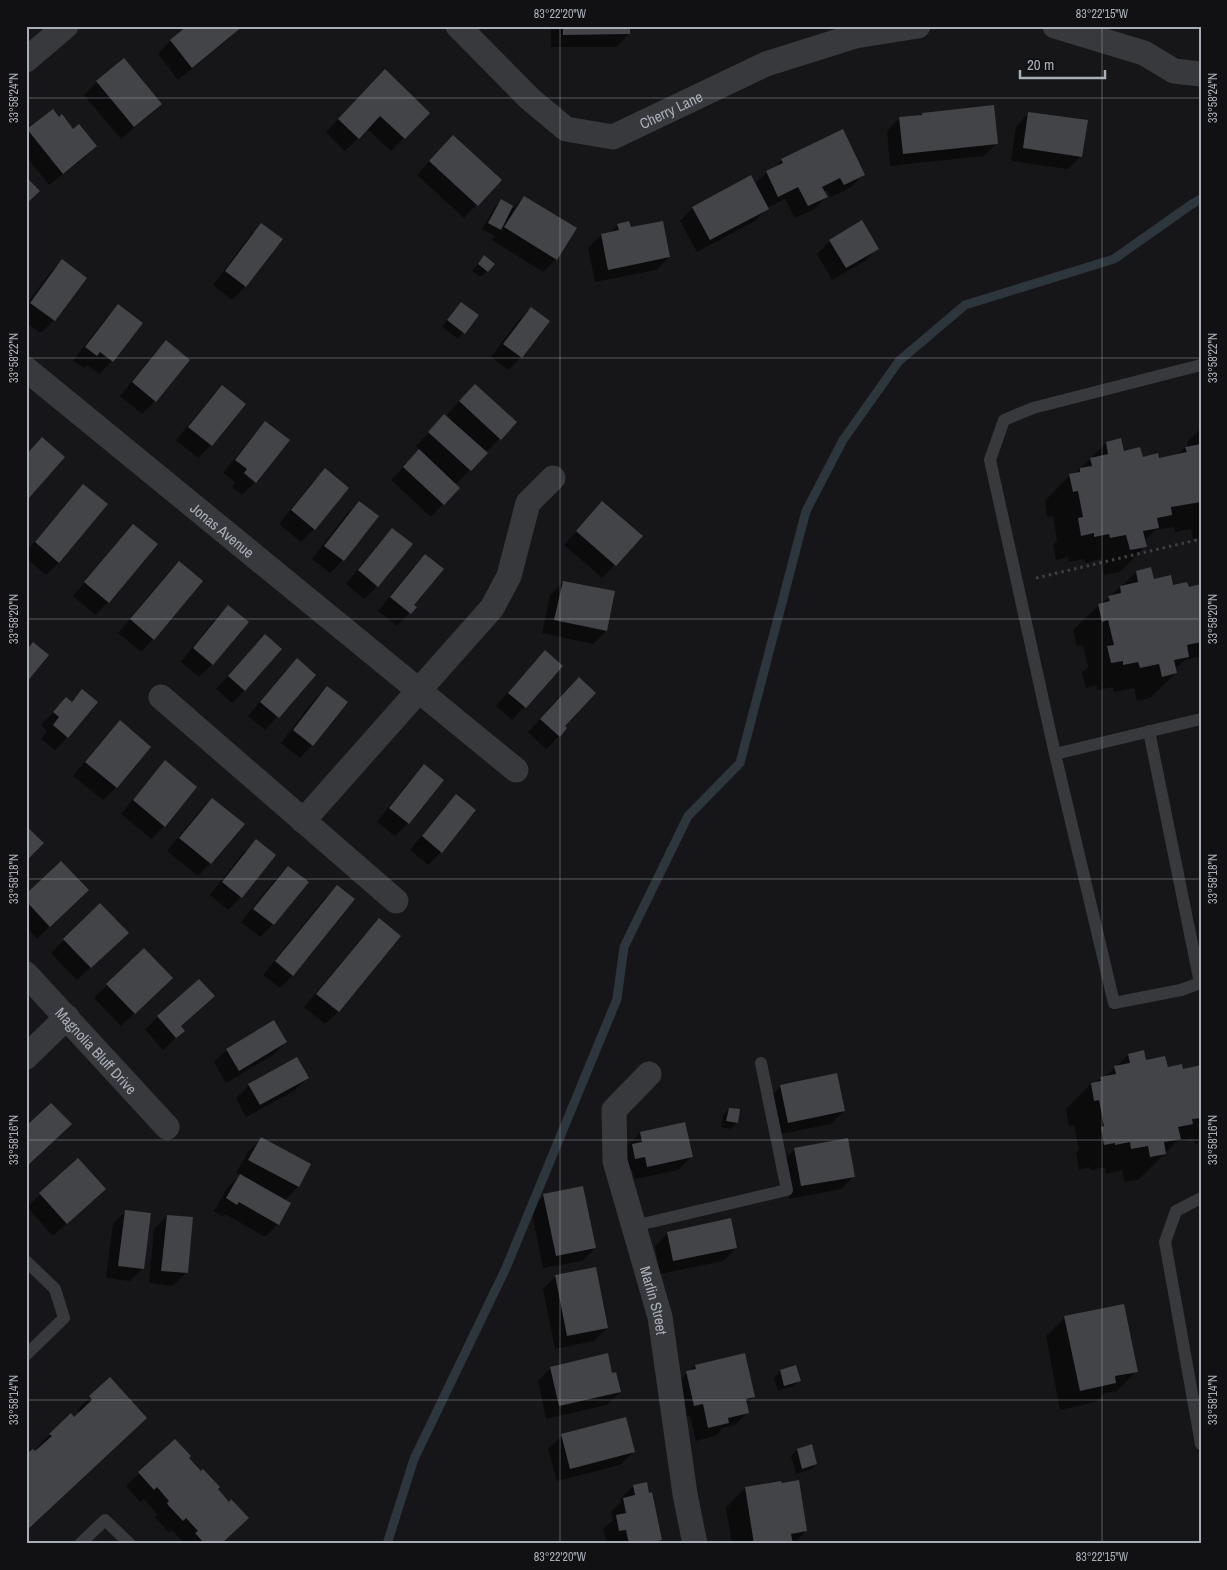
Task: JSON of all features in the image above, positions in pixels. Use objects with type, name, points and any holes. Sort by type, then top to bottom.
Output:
[{"type":"street","points":[[26,60],[66,26]]},
{"type":"street","name":"Cherry Lane","points":[[458,26],[530,99],[566,128],[613,137],[766,64],[855,36],[918,26]]},
{"type":"street","points":[[1055,26],[1144,54],[1174,71],[1201,74]]},
{"type":"street","name":"Jonas Avenue","points":[[26,369],[516,770]]},
{"type":"street","points":[[303,821],[492,608],[509,576],[528,503],[553,478]]},
{"type":"street","points":[[161,697],[396,901]]},
{"type":"street","name":"Magnolia Bluff Drive","points":[[26,974],[167,1127]]},
{"type":"street","points":[[26,1058],[66,1017]]},
{"type":"street","name":"Marlin Street","points":[[649,1074],[614,1110],[615,1161],[660,1317],[685,1494],[695,1544]]},
{"type":"lane","points":[[1149,731],[1200,983],[1181,990],[1114,1003],[1054,754],[990,460],[1004,420],[1033,408],[1201,365]]},
{"type":"lane","points":[[1054,754],[1201,719]]},
{"type":"lane","points":[[634,1226],[786,1190],[761,1063]]},
{"type":"lane","points":[[1201,1198],[1176,1211],[1165,1242],[1201,1444]]},
{"type":"lane","points":[[26,1261],[55,1289],[64,1318],[26,1355]]},
{"type":"lane","points":[[80,1544],[105,1520],[130,1544]]},
{"type":"path","points":[[1017,582],[1201,539]]},
{"type":"building","points":[[187,26],[243,26],[192,68],[170,40]]},
{"type":"building","points":[[563,26],[630,26],[630,34],[563,35]]},
{"type":"building","points":[[124,58],[162,104],[134,127],[96,81]]},
{"type":"building","points":[[385,69],[430,113],[405,139],[380,116],[359,139],[338,119]]},
{"type":"building","points":[[994,105],[998,144],[903,154],[899,117]]},
{"type":"building","points":[[53,109],[59,117],[62,114],[73,129],[79,124],[97,146],[63,174],[27,129]]},
{"type":"building","points":[[1028,112],[1088,120],[1082,157],[1023,148]]},
{"type":"building","points":[[843,129],[865,175],[844,185],[840,178],[822,187],[828,197],[808,206],[798,187],[778,197],[766,171],[783,163],[781,159]]},
{"type":"building","points":[[453,135],[502,180],[478,206],[429,161]]},
{"type":"building","points":[[751,175],[769,209],[710,240],[692,207]]},
{"type":"building","points":[[26,177],[40,191],[26,204]]},
{"type":"building","points":[[524,196],[577,228],[557,260],[504,227]]},
{"type":"building","points":[[501,199],[513,206],[501,230],[488,223]]},
{"type":"building","points":[[862,220],[879,249],[846,268],[829,240]]},
{"type":"building","points":[[629,221],[631,227],[663,221],[670,257],[608,270],[601,234],[619,230],[617,224]]},
{"type":"building","points":[[261,223],[283,239],[246,287],[225,271]]},
{"type":"building","points":[[484,255],[495,264],[488,272],[478,264]]},
{"type":"building","points":[[62,259],[87,278],[55,321],[30,303]]},
{"type":"building","points":[[461,302],[479,315],[465,334],[447,320]]},
{"type":"building","points":[[118,304],[143,323],[113,362],[100,352],[97,356],[85,347]]},
{"type":"building","points":[[531,307],[550,321],[522,358],[503,344]]},
{"type":"building","points":[[166,340],[190,360],[156,402],[132,382]]},
{"type":"building","points":[[475,384],[517,422],[501,440],[459,401]]},
{"type":"building","points":[[222,385],[246,404],[212,446],[188,427]]},
{"type":"building","points":[[444,414],[488,453],[471,471],[428,432]]},
{"type":"building","points":[[265,421],[290,440],[256,483],[244,473],[247,469],[235,460]]},
{"type":"building","points":[[42,437],[65,457],[29,498],[26,495],[26,455]]},
{"type":"building","points":[[1121,438],[1124,451],[1140,447],[1143,457],[1158,453],[1159,458],[1187,452],[1185,447],[1201,444],[1201,502],[1171,507],[1172,515],[1157,518],[1159,528],[1143,531],[1147,547],[1130,550],[1126,535],[1110,538],[1109,534],[1094,537],[1094,533],[1081,536],[1078,518],[1083,517],[1078,491],[1073,492],[1069,474],[1080,472],[1080,468],[1092,466],[1090,458],[1108,454],[1106,442]]},
{"type":"building","points":[[419,449],[460,488],[444,505],[403,467]]},
{"type":"building","points":[[325,468],[349,488],[315,530],[291,510]]},
{"type":"building","points":[[83,484],[108,504],[59,563],[35,542]]},
{"type":"building","points":[[359,501],[379,516],[344,561],[324,546]]},
{"type":"building","points":[[602,501],[643,536],[616,566],[576,531]]},
{"type":"building","points":[[133,524],[158,544],[109,603],[84,582]]},
{"type":"building","points":[[392,528],[413,544],[378,587],[358,570]]},
{"type":"building","points":[[425,554],[444,569],[414,605],[417,607],[411,614],[390,597]]},
{"type":"building","points":[[179,561],[203,581],[154,640],[130,619]]},
{"type":"building","points":[[1151,567],[1154,579],[1171,575],[1173,585],[1187,582],[1189,587],[1201,584],[1201,642],[1187,645],[1189,657],[1174,660],[1177,673],[1162,677],[1159,664],[1140,668],[1138,662],[1123,665],[1123,661],[1111,663],[1107,646],[1114,645],[1108,620],[1102,622],[1098,604],[1110,601],[1108,596],[1121,593],[1120,586],[1138,582],[1136,571]]},
{"type":"building","points":[[563,581],[615,591],[607,631],[554,620]]},
{"type":"building","points":[[228,605],[249,622],[213,665],[193,648]]},
{"type":"building","points":[[265,634],[282,649],[245,691],[228,676]]},
{"type":"building","points":[[33,642],[49,655],[26,683],[26,651]]},
{"type":"building","points":[[545,650],[563,666],[526,708],[508,693]]},
{"type":"building","points":[[297,658],[316,675],[279,718],[260,702]]},
{"type":"building","points":[[579,677],[596,693],[565,726],[567,728],[560,737],[540,719]]},
{"type":"building","points":[[327,686],[348,702],[313,746],[293,730]]},
{"type":"building","points":[[82,689],[98,702],[68,738],[53,725],[59,717],[53,712],[66,697],[72,702]]},
{"type":"building","points":[[120,720],[151,747],[117,788],[85,762]]},
{"type":"building","points":[[165,760],[197,787],[165,827],[133,800]]},
{"type":"building","points":[[424,764],[444,780],[409,824],[389,808]]},
{"type":"building","points":[[456,794],[476,810],[442,853],[422,836]]},
{"type":"building","points":[[212,798],[245,824],[211,864],[179,838]]},
{"type":"building","points":[[26,826],[44,843],[26,861]]},
{"type":"building","points":[[256,839],[276,855],[242,898],[222,882]]},
{"type":"building","points":[[61,861],[89,890],[50,927],[26,901],[26,894]]},
{"type":"building","points":[[288,866],[309,882],[274,925],[253,909]]},
{"type":"building","points":[[337,885],[355,899],[293,976],[275,961]]},
{"type":"building","points":[[100,903],[129,933],[91,968],[63,939]]},
{"type":"building","points":[[379,918],[401,936],[339,1012],[316,994]]},
{"type":"building","points":[[144,948],[173,978],[135,1014],[106,984]]},
{"type":"building","points":[[199,979],[215,996],[181,1026],[185,1031],[176,1038],[157,1016]]},
{"type":"building","points":[[274,1020],[287,1042],[239,1071],[226,1049]]},
{"type":"building","points":[[1144,1050],[1146,1060],[1165,1056],[1168,1067],[1182,1064],[1183,1069],[1201,1065],[1201,1118],[1192,1119],[1193,1124],[1178,1127],[1181,1139],[1164,1142],[1166,1154],[1150,1157],[1148,1146],[1131,1149],[1130,1142],[1104,1145],[1101,1127],[1104,1126],[1099,1100],[1094,1101],[1091,1083],[1101,1081],[1100,1077],[1116,1074],[1114,1066],[1130,1063],[1128,1054]]},
{"type":"building","points":[[297,1057],[309,1078],[260,1105],[248,1084]]},
{"type":"building","points":[[837,1073],[845,1111],[788,1123],[780,1085]]},
{"type":"building","points":[[51,1103],[72,1124],[26,1167],[26,1126]]},
{"type":"building","points":[[729,1108],[740,1109],[738,1123],[726,1121]]},
{"type":"building","points":[[685,1122],[693,1157],[647,1167],[645,1157],[635,1159],[632,1144],[642,1142],[640,1132]]},
{"type":"building","points":[[261,1137],[311,1164],[299,1187],[248,1160]]},
{"type":"building","points":[[848,1138],[855,1177],[801,1186],[794,1148]]},
{"type":"building","points":[[78,1158],[106,1189],[67,1224],[39,1193]]},
{"type":"building","points":[[240,1174],[291,1203],[279,1225],[239,1202],[237,1205],[226,1198]]},
{"type":"building","points":[[583,1186],[596,1248],[556,1256],[543,1194]]},
{"type":"building","points":[[125,1210],[151,1213],[144,1269],[118,1266]]},
{"type":"building","points":[[167,1215],[193,1217],[188,1273],[161,1271]]},
{"type":"building","points":[[731,1218],[737,1248],[673,1261],[667,1232]]},
{"type":"building","points":[[596,1267],[608,1328],[567,1336],[555,1275]]},
{"type":"building","points":[[1124,1304],[1138,1372],[1115,1376],[1116,1383],[1080,1391],[1064,1316]]},
{"type":"building","points":[[608,1353],[612,1373],[616,1372],[621,1392],[559,1406],[550,1367]]},
{"type":"building","points":[[745,1353],[755,1397],[746,1399],[749,1413],[728,1418],[729,1423],[708,1428],[703,1404],[694,1406],[686,1371],[696,1369],[695,1365]]},
{"type":"building","points":[[796,1365],[801,1381],[784,1386],[780,1370]]},
{"type":"building","points":[[110,1377],[147,1418],[26,1531],[26,1454],[33,1449],[35,1451],[52,1436],[49,1434],[71,1413],[74,1417],[92,1400],[89,1396]]},
{"type":"building","points":[[626,1417],[635,1452],[570,1469],[561,1434]]},
{"type":"building","points":[[175,1439],[191,1456],[189,1458],[201,1471],[203,1469],[220,1487],[218,1489],[229,1502],[231,1499],[249,1518],[221,1544],[205,1544],[195,1533],[198,1531],[186,1518],[183,1521],[168,1505],[169,1501],[157,1487],[154,1490],[138,1472]]},
{"type":"building","points":[[812,1444],[817,1464],[802,1469],[797,1449]]},
{"type":"building","points":[[799,1480],[807,1531],[791,1534],[793,1544],[754,1544],[745,1487]]},
{"type":"building","points":[[647,1482],[649,1493],[652,1492],[662,1540],[645,1544],[629,1544],[626,1530],[619,1531],[616,1515],[626,1513],[623,1498],[635,1495],[633,1485]]},
{"type":"waterway","points":[[387,1544],[414,1459],[506,1268],[617,999],[624,947],[688,816],[740,763],[806,511],[843,440],[899,361],[965,305],[1114,259],[1201,199]]}]
